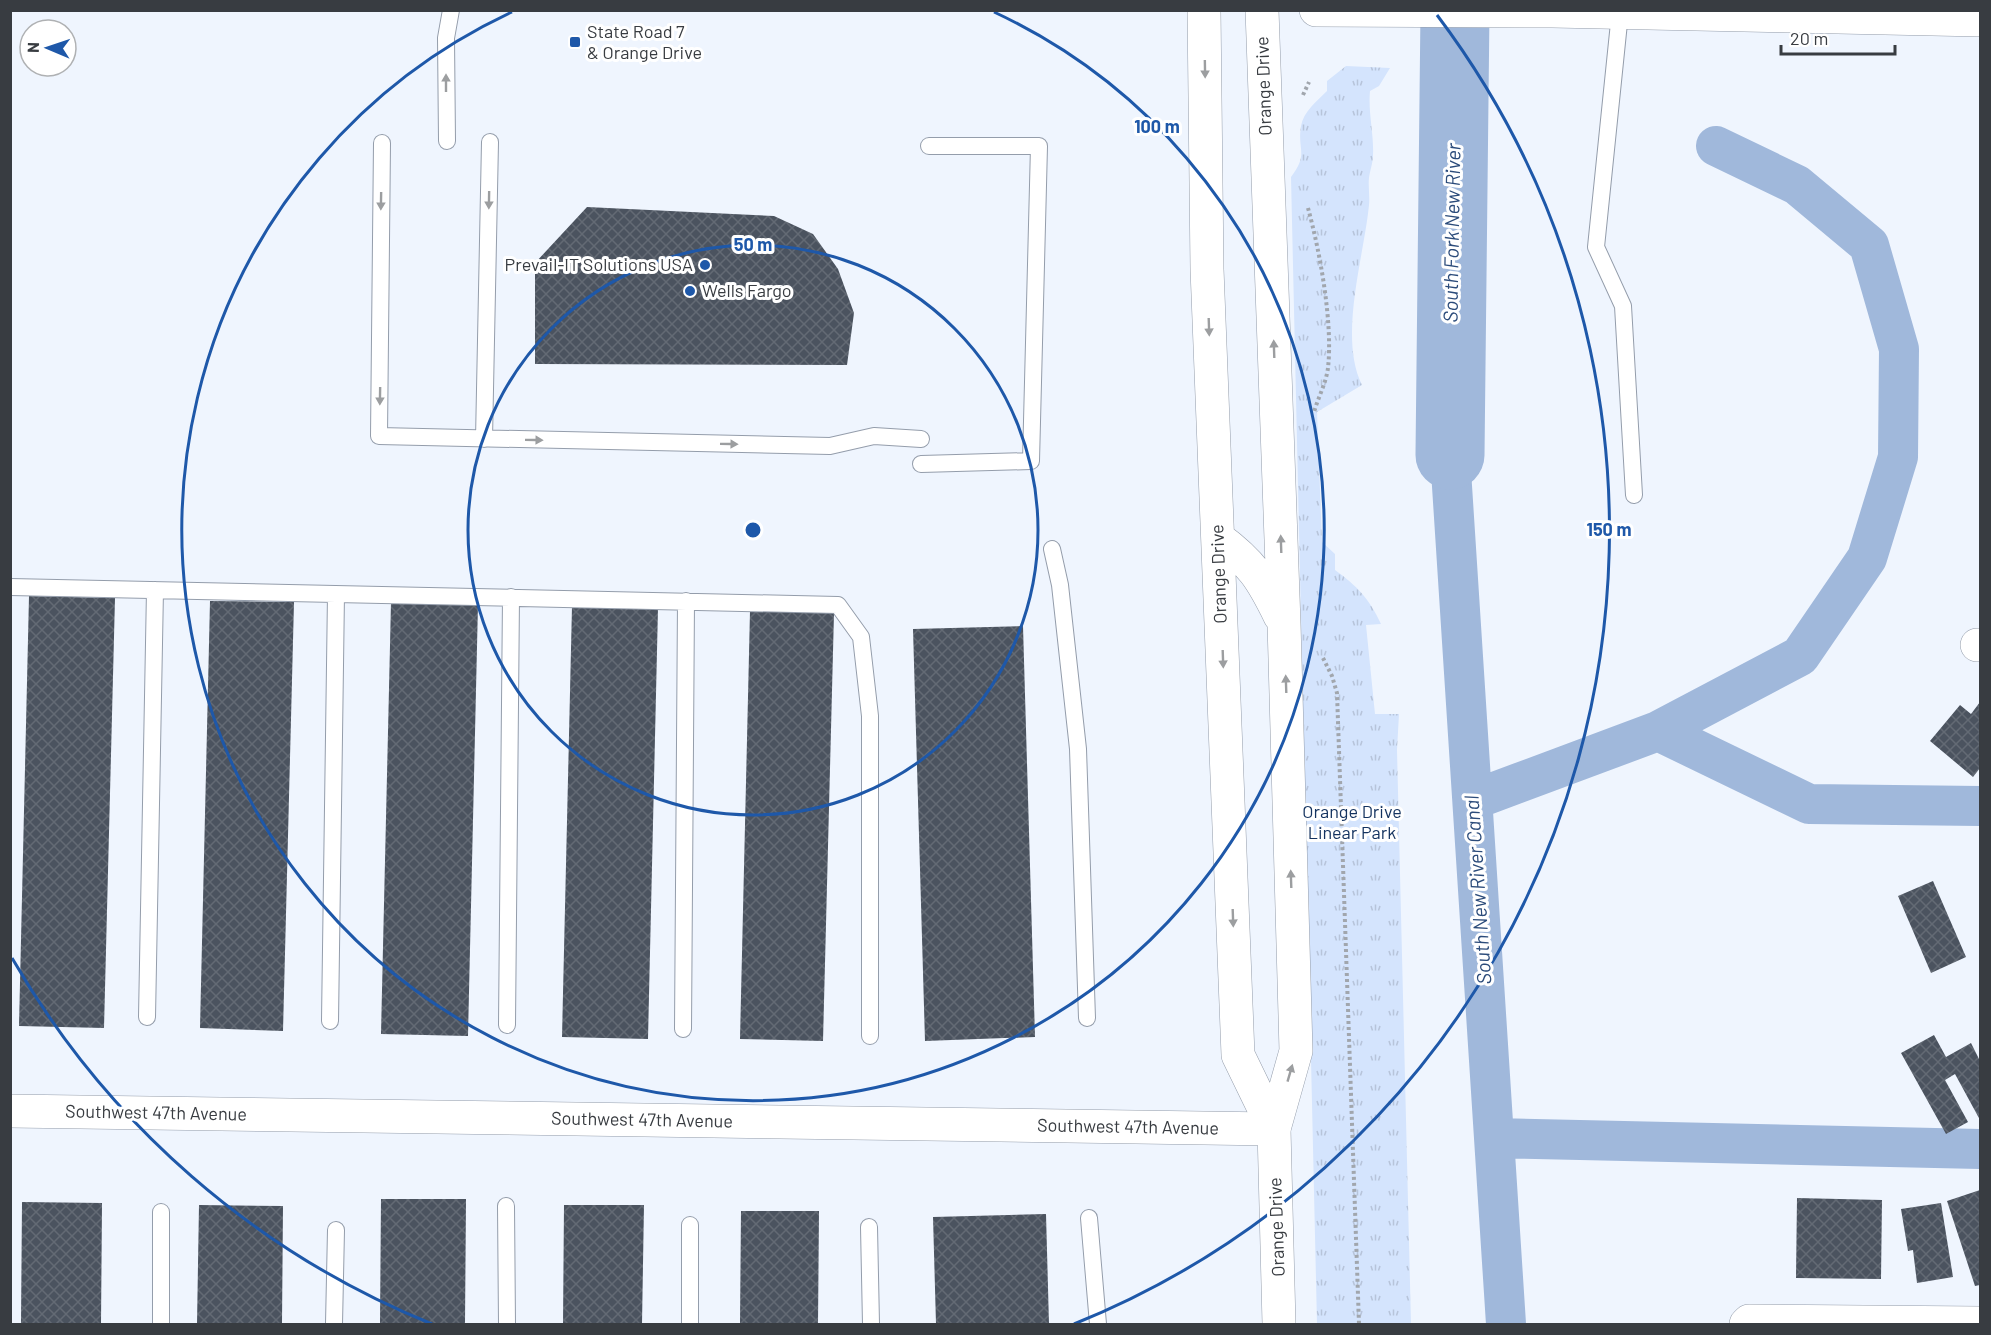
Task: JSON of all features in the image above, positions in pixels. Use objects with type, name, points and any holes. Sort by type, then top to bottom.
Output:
[{"type":"street","name":"Orange Drive","points":[[1204,10],[1207,268],[1239,1055],[1274,1129]]},
{"type":"street","name":"Orange Drive","points":[[1262,10],[1284,623],[1296,1051],[1274,1129],[1280,1324]]},
{"type":"street","points":[[1316,10],[1552,11],[1980,20]]},
{"type":"street","points":[[1218,537],[1239,553],[1262,579],[1284,623]]},
{"type":"street","name":"Southwest 47th Avenue","points":[[10,1111],[1274,1129]]},
{"type":"street","points":[[1747,1323],[1980,1323]]},
{"type":"lane","points":[[447,141],[446,38],[451,10]]},
{"type":"lane","points":[[1620,13],[1596,247],[1623,306],[1634,495]]},
{"type":"lane","points":[[382,142],[379,436],[830,446],[874,436],[921,439]]},
{"type":"lane","points":[[484,439],[490,142]]},
{"type":"lane","points":[[921,464],[1031,461],[1039,146],[929,146]]},
{"type":"lane","points":[[1052,549],[1060,585],[1078,749],[1087,1018]]},
{"type":"lane","points":[[10,587],[838,605],[861,637],[870,716],[870,1036]]},
{"type":"lane","points":[[147,1017],[155,590]]},
{"type":"lane","points":[[330,1021],[336,594]]},
{"type":"lane","points":[[507,1025],[511,597]]},
{"type":"lane","points":[[683,1029],[686,601]]},
{"type":"lane","points":[[506,1206],[507,1324]]},
{"type":"lane","points":[[161,1212],[161,1324]]},
{"type":"lane","points":[[1089,1218],[1098,1324]]},
{"type":"lane","points":[[690,1226],[690,1324]]},
{"type":"lane","points":[[869,1227],[871,1324]]},
{"type":"lane","points":[[334,1324],[336,1230]]},
{"type":"path","points":[[1300,105],[1309,82]]},
{"type":"path","points":[[1306,202],[1316,239],[1329,338],[1328,370],[1313,417]]},
{"type":"path","points":[[1319,651],[1332,676],[1337,693],[1359,1324]]},
{"type":"green space","name":"Orange Drive Linear Park","points":[[1346,66],[1390,68],[1379,86],[1370,91],[1373,158],[1369,178],[1369,205],[1352,321],[1355,366],[1362,385],[1317,412],[1322,542],[1335,554],[1335,570],[1362,593],[1381,624],[1366,625],[1375,714],[1399,714],[1397,750],[1411,1324],[1317,1324],[1291,177],[1300,162],[1300,134],[1304,116],[1327,91],[1327,81]]},
{"type":"building","name":"Wells Fargo","points":[[587,207],[774,216],[813,234],[838,269],[854,313],[847,365],[535,364],[535,263]]},
{"type":"building","points":[[29,596],[115,598],[104,1028],[19,1026]]},
{"type":"building","points":[[210,601],[294,602],[283,1031],[200,1028]]},
{"type":"building","points":[[391,602],[478,604],[468,1036],[381,1034]]},
{"type":"building","points":[[572,606],[658,608],[648,1039],[562,1037]]},
{"type":"building","points":[[750,611],[834,613],[823,1041],[740,1039]]},
{"type":"building","points":[[1023,626],[1035,1037],[925,1041],[913,629]]},
{"type":"building","points":[[1980,702],[1980,768],[1973,777],[1930,741],[1960,705],[1971,714]]},
{"type":"building","points":[[1933,881],[1966,957],[1931,973],[1898,896]]},
{"type":"building","points":[[1934,1035],[1946,1057],[1971,1043],[1980,1061],[1980,1120],[1955,1074],[1945,1080],[1968,1122],[1946,1134],[1901,1053]]},
{"type":"building","points":[[1980,1190],[1980,1285],[1975,1286],[1947,1201]]},
{"type":"building","points":[[1797,1198],[1882,1200],[1881,1279],[1796,1278]]},
{"type":"building","points":[[381,1199],[466,1199],[465,1324],[380,1324]]},
{"type":"building","points":[[22,1202],[102,1203],[101,1324],[21,1324]]},
{"type":"building","points":[[1941,1203],[1953,1277],[1917,1283],[1913,1250],[1908,1251],[1901,1209]]},
{"type":"building","points":[[199,1205],[283,1206],[282,1324],[197,1324]]},
{"type":"building","points":[[564,1205],[644,1205],[642,1324],[563,1324]]},
{"type":"building","points":[[741,1211],[819,1211],[818,1324],[740,1324]]},
{"type":"building","points":[[1046,1214],[1049,1324],[936,1324],[933,1217]]},
{"type":"waterway","name":"South Fork New River","points":[[1450,455],[1455,10]]},
{"type":"waterway","points":[[1658,731],[1800,656],[1867,558],[1898,457],[1899,349],[1869,245],[1797,185],[1716,146]]},
{"type":"waterway","name":"South New River Canal","points":[[1450,455],[1506,1324]]},
{"type":"waterway","points":[[1473,800],[1658,731],[1809,804],[1980,806]]},
{"type":"waterway","points":[[1494,1138],[1980,1149]]},
{"type":"place","name":"State Road 7 & Orange Drive","points":[[575,42]]},
{"type":"place","name":"Prevail-IT Solutions USA","points":[[705,265]]},
{"type":"place","name":"Wells Fargo","points":[[690,291]]}]
